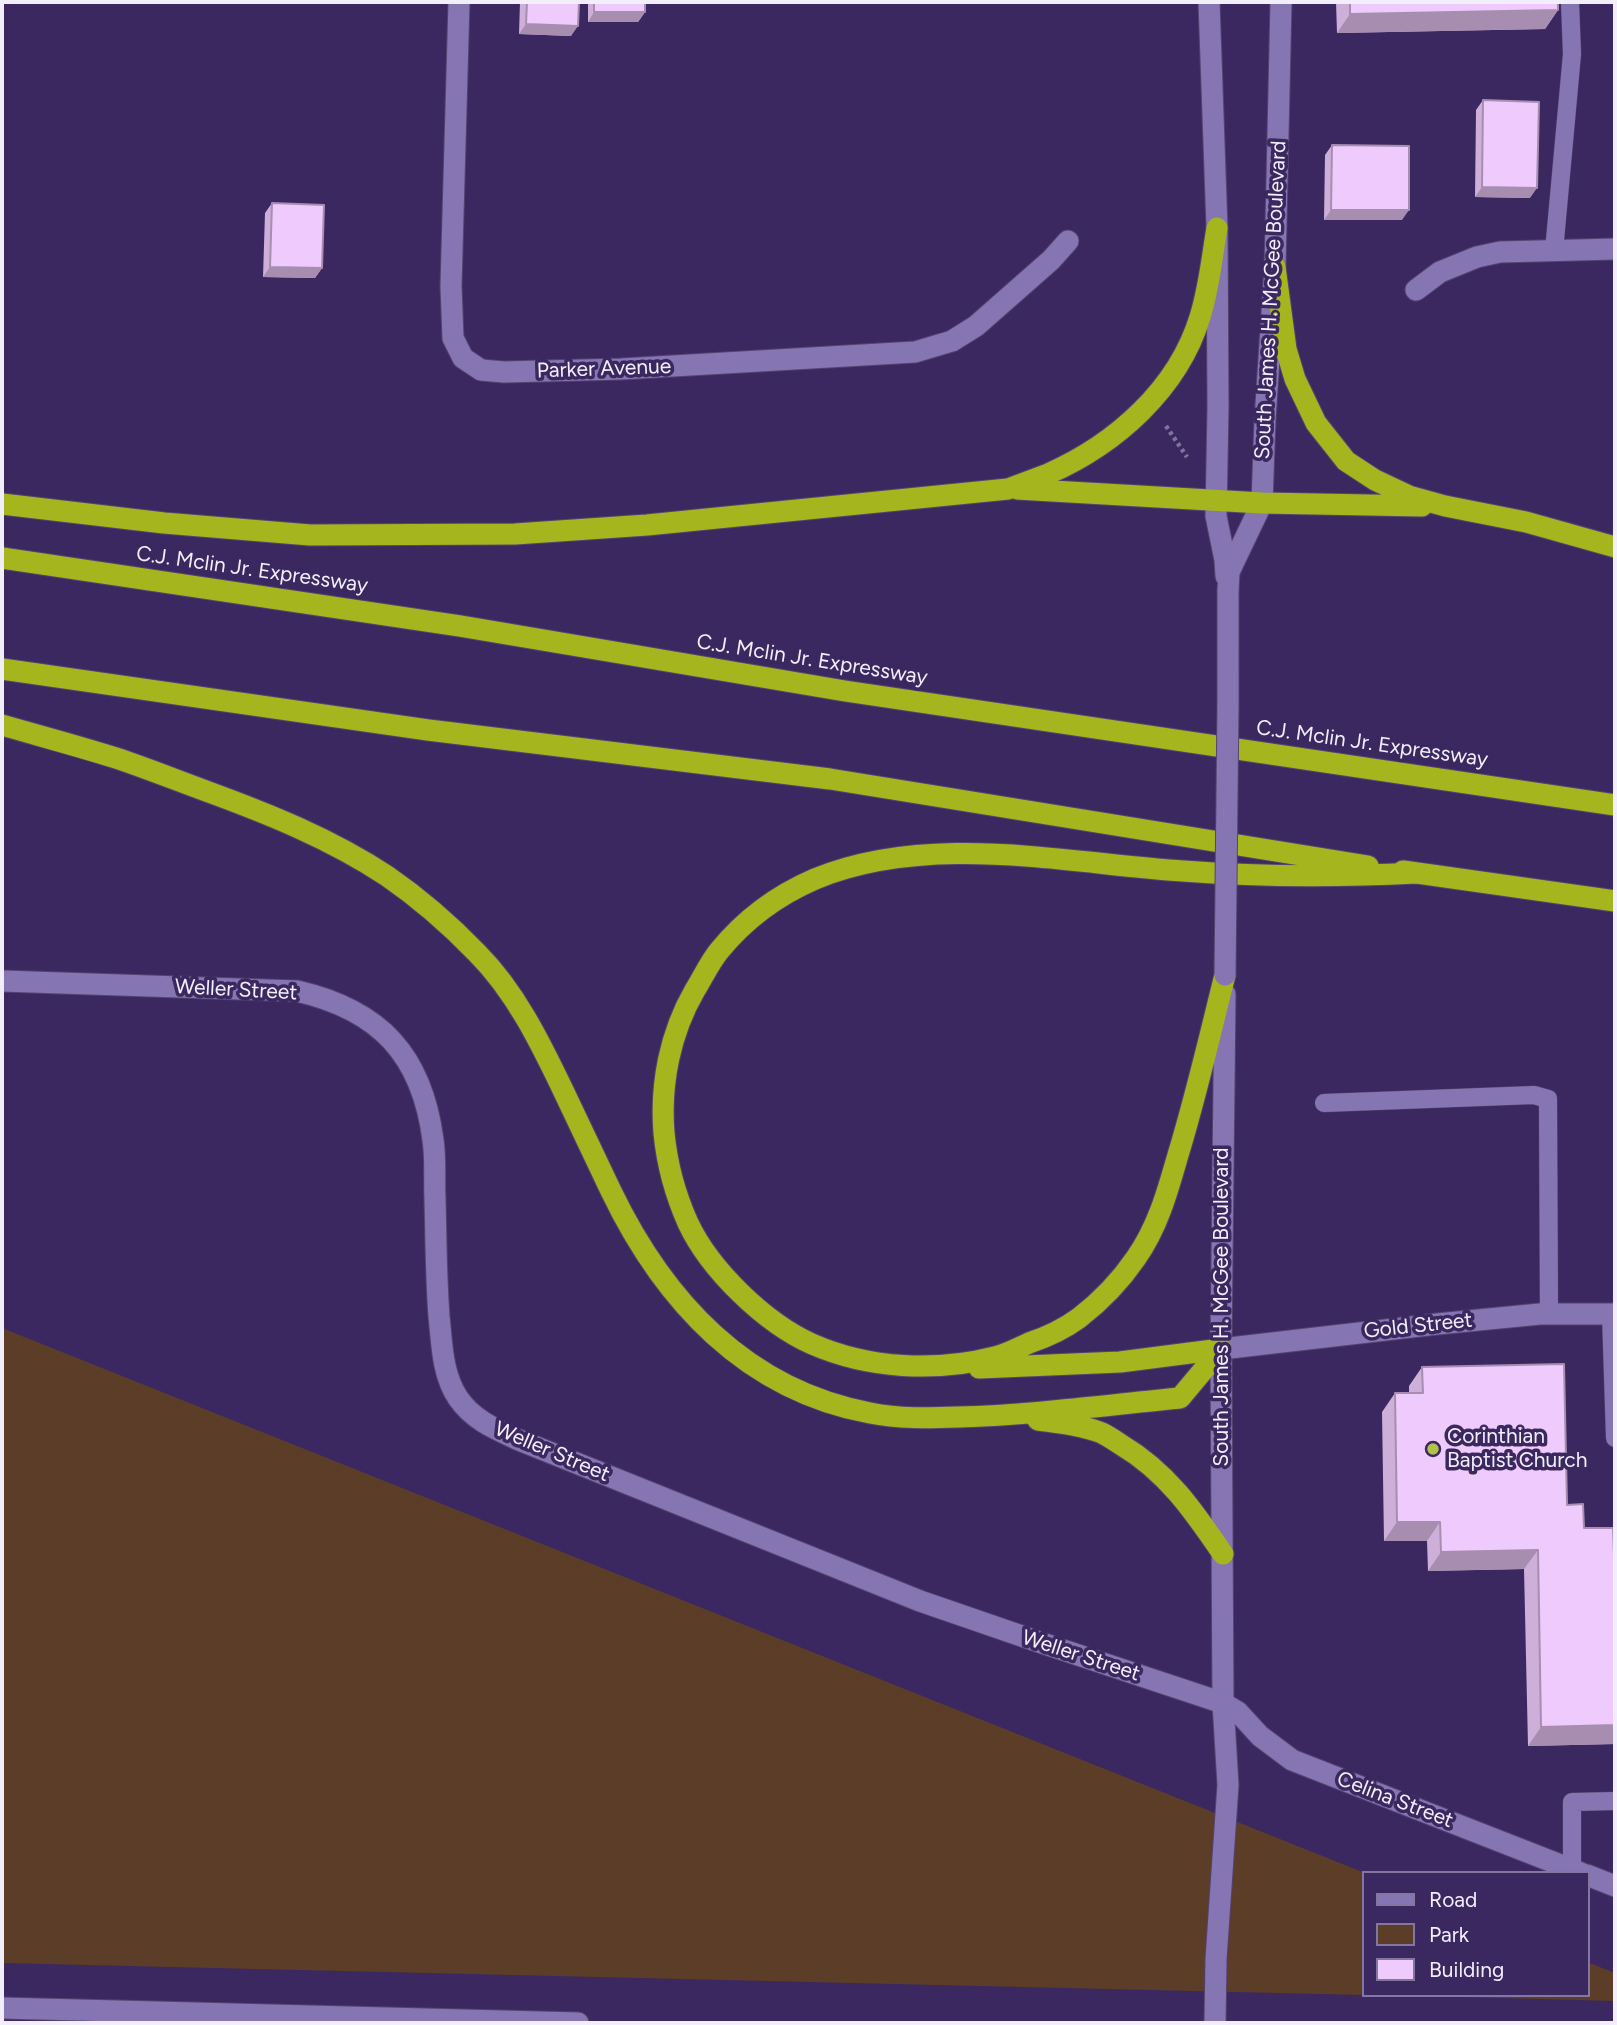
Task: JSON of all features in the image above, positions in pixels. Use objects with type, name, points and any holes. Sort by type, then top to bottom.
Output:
[{"type":"highway","points":[[1008,489],[1087,453],[1135,418],[1164,387],[1183,359],[1200,317],[1217,228]]},
{"type":"highway","points":[[1275,267],[1286,349],[1295,379],[1316,423],[1346,461],[1375,480],[1409,496],[1526,522],[1615,547]]},
{"type":"highway","points":[[2,504],[164,523],[310,535],[515,534],[647,525],[1008,489],[1262,503],[1445,506]]},
{"type":"highway","name":"C.J. Mclin Jr. Expressway","points":[[2,558],[460,626],[845,691],[1615,804]]},
{"type":"highway","points":[[2,670],[428,730],[831,779],[1416,873],[1615,901]]},
{"type":"highway","points":[[2,725],[117,758],[258,810],[330,842],[388,877],[439,916],[480,955],[509,992],[539,1040],[618,1206],[654,1267],[699,1322],[729,1350],[764,1374],[816,1399],[870,1413],[913,1418],[1001,1416],[1180,1398],[1221,1349]]},
{"type":"highway","points":[[1221,1349],[1120,1362],[990,1369],[892,1365],[847,1356],[811,1343],[780,1326],[747,1300],[718,1268],[690,1227],[676,1191],[666,1154],[663,1116],[666,1076],[674,1039],[687,1004],[717,953],[750,918],[778,897],[816,878],[874,861],[914,855],[995,854],[1213,872],[1349,877],[1416,873]]},
{"type":"highway","points":[[946,1366],[997,1356],[1051,1335],[1077,1319],[1107,1294],[1138,1255],[1162,1211],[1225,975]]},
{"type":"highway","points":[[1001,1416],[1076,1425],[1104,1434],[1138,1454],[1171,1484],[1193,1510],[1223,1554]]},
{"type":"street","name":"Parker Avenue","points":[[459,2],[451,286],[453,338],[463,358],[481,370],[504,372],[621,369],[915,352],[951,341],[976,327],[1051,260],[1068,241]]},
{"type":"street","name":"South James H. McGee Boulevard","points":[[1209,2],[1217,228],[1219,407],[1215,500],[1228,591]]},
{"type":"street","name":"South James H. McGee Boulevard","points":[[1215,2023],[1216,1959],[1228,1785],[1223,1703],[1221,1349],[1228,591],[1229,572],[1262,503],[1275,267],[1281,2]]},
{"type":"street","points":[[1416,289],[1440,272],[1477,257],[1500,252],[1615,249]]},
{"type":"street","name":"Weller Street","points":[[2,981],[297,991],[315,995],[364,1016],[391,1038],[410,1063],[422,1088],[433,1140],[442,1356],[448,1379],[457,1397],[480,1422],[920,1601],[1223,1703]]},
{"type":"street","name":"Gold Street","points":[[1221,1349],[1437,1324],[1549,1314],[1613,1314]]},
{"type":"street","name":"Celina Street","points":[[1223,1703],[1238,1712],[1260,1736],[1292,1760],[1577,1871]]},
{"type":"street","name":"Celina Street","points":[[1589,1876],[1615,1886]]},
{"type":"street","points":[[2,2008],[173,2018],[578,2023]]},
{"type":"lane","points":[[1554,251],[1572,54],[1570,2]]},
{"type":"lane","points":[[1324,1103],[1534,1095],[1548,1099],[1549,1314]]},
{"type":"lane","points":[[1613,1314],[1615,1438]]},
{"type":"lane","points":[[1580,1871],[1573,1801],[1615,1801]]},
{"type":"path","points":[[1164,423],[1187,457]]},
{"type":"green space","points":[[2,1328],[1362,1872],[1362,1995],[2,1963]]},
{"type":"green space","points":[[1589,1963],[1615,1973],[1615,2001],[1460,1997],[1589,1997]]},
{"type":"building","points":[[527,2],[579,2],[578,26],[526,24]]},
{"type":"building","points":[[594,2],[645,2],[645,12],[594,12]]},
{"type":"building","points":[[1350,2],[1558,2],[1558,10],[1350,14]]},
{"type":"building","points":[[1483,100],[1539,102],[1537,188],[1482,187]]},
{"type":"building","points":[[1332,145],[1409,146],[1409,210],[1331,210]]},
{"type":"building","points":[[272,203],[324,205],[322,268],[270,267]]},
{"type":"building","points":[[1564,1364],[1567,1505],[1583,1504],[1584,1528],[1613,1528],[1615,1725],[1541,1727],[1538,1550],[1441,1552],[1440,1522],[1397,1522],[1395,1393],[1423,1393],[1422,1367]]},
{"type":"place","name":"Corinthian Baptist Church","points":[[1433,1449]]}]
